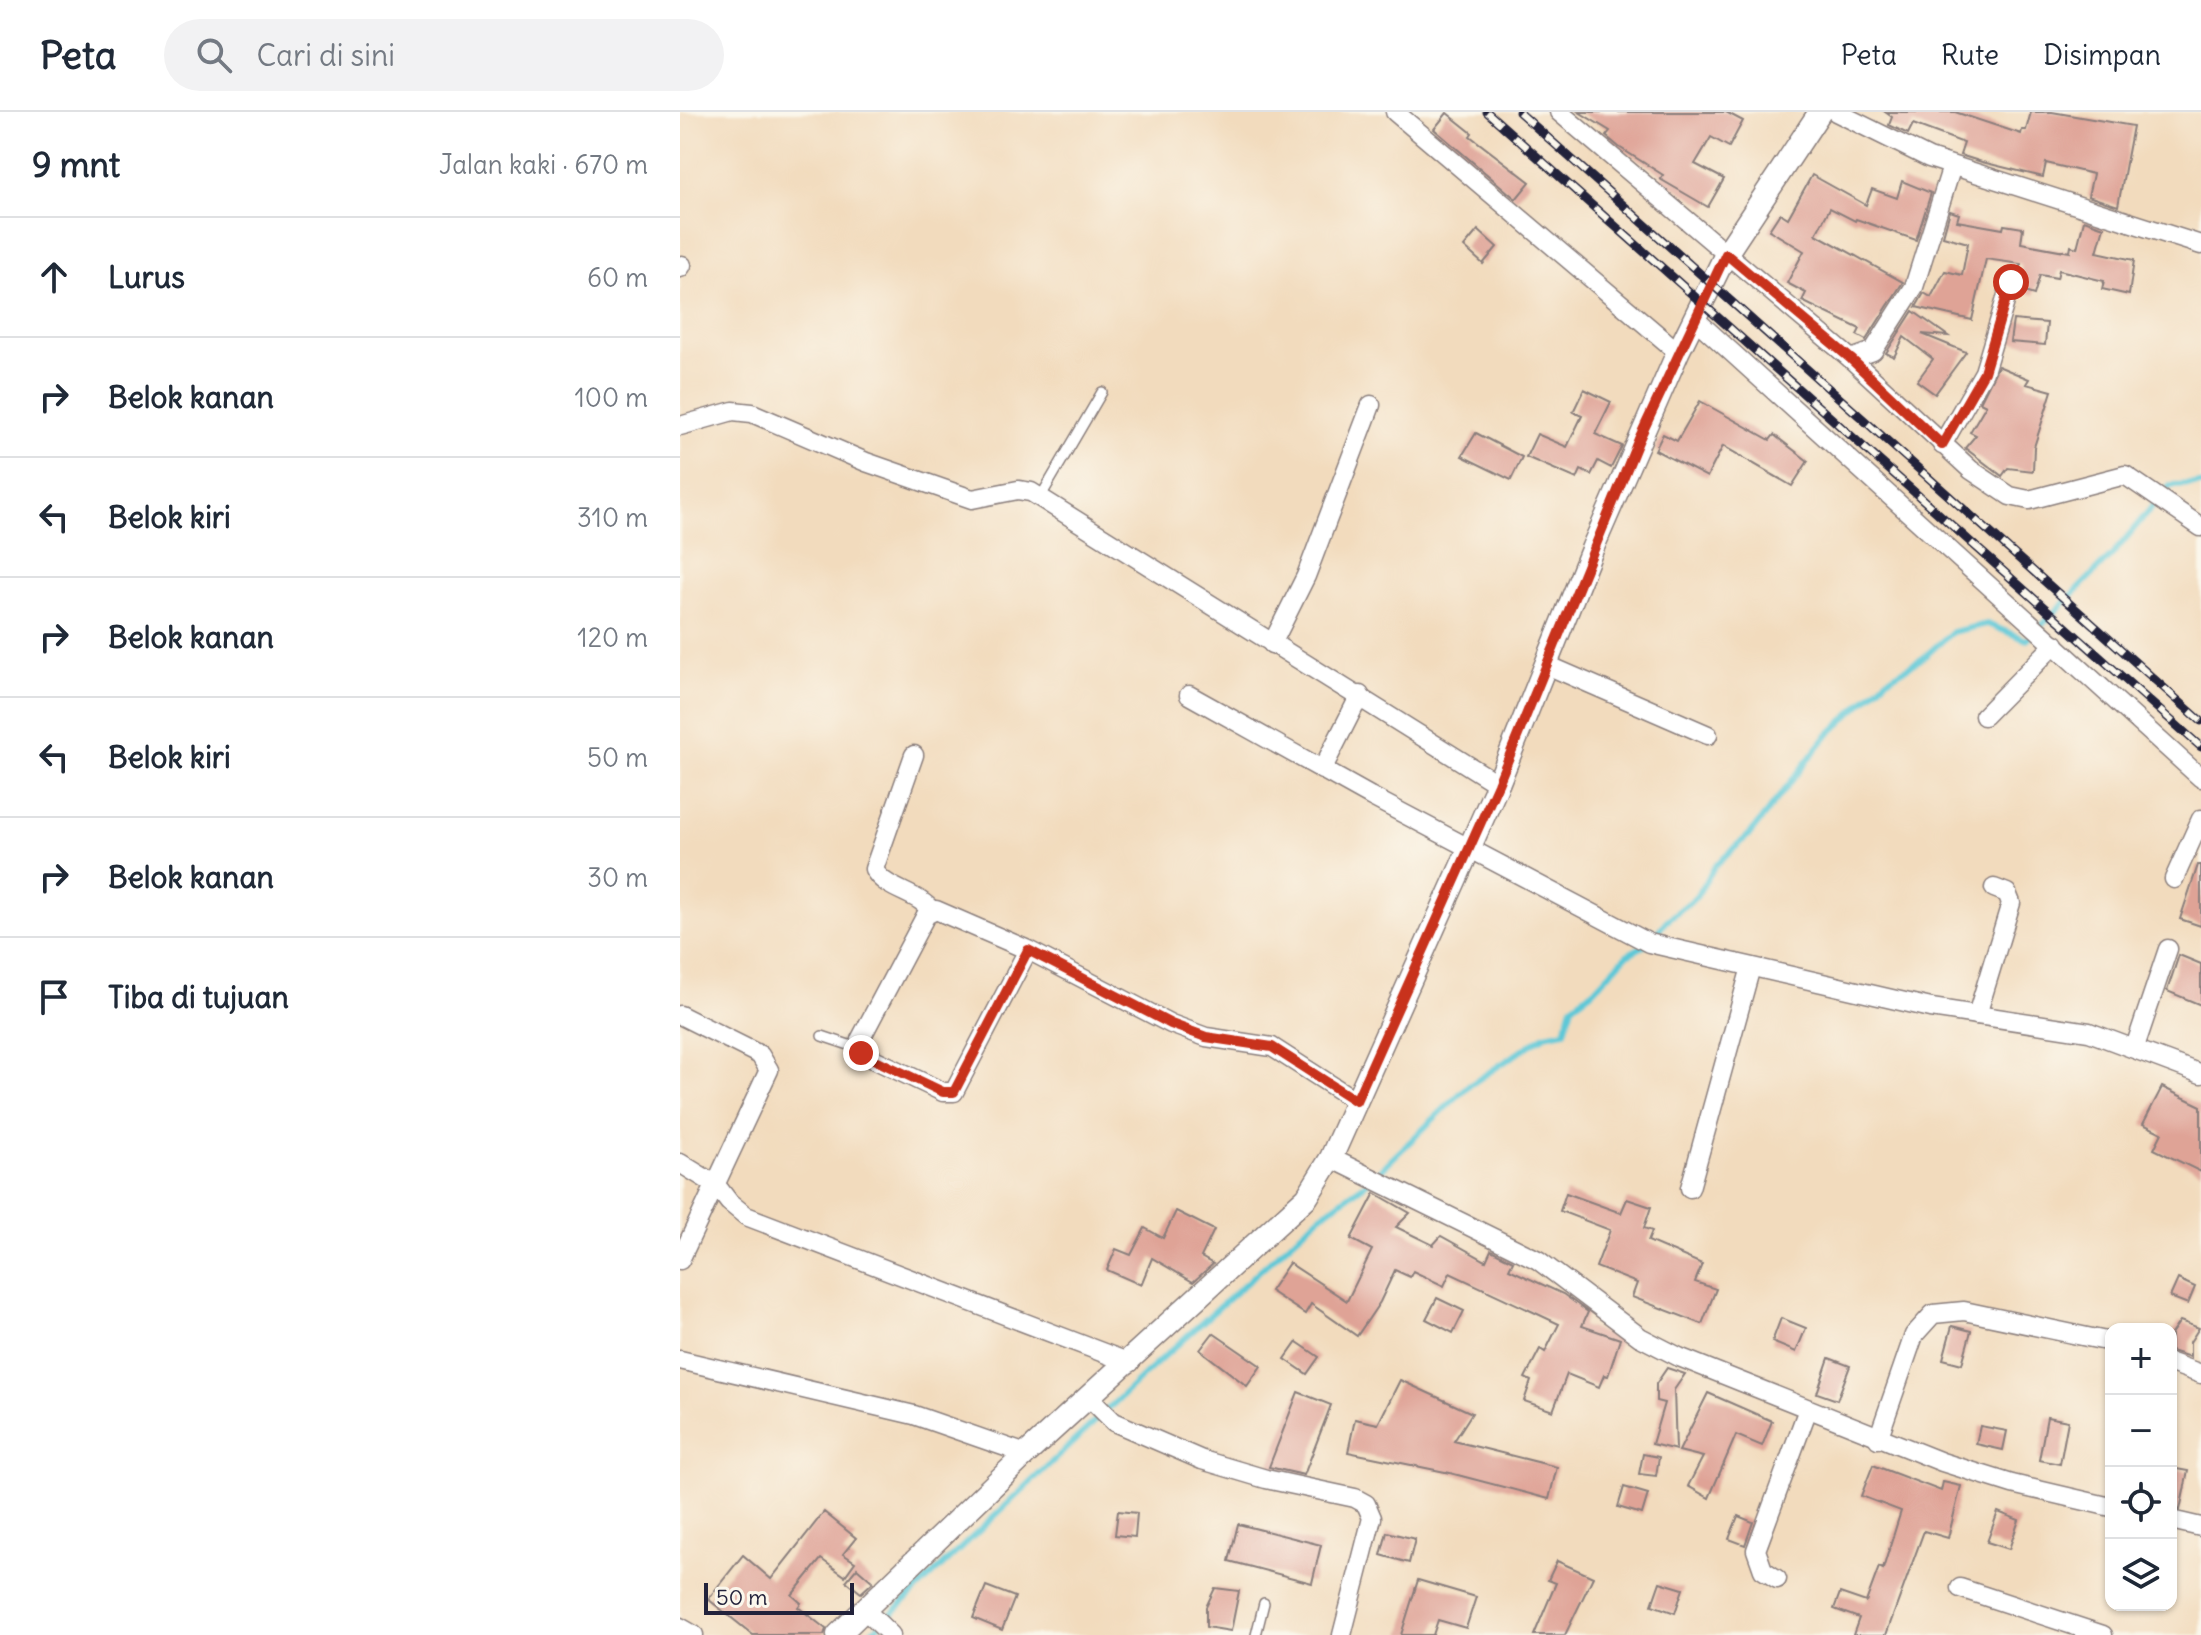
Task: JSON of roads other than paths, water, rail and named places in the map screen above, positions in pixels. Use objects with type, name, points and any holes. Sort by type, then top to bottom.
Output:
[{"type":"street","points":[[1395,112],[1678,352]]},
{"type":"street","points":[[1559,112],[1851,359],[1971,470],[2020,500],[2113,475],[2134,478],[2201,527]]},
{"type":"street","points":[[838,1635],[1026,1454],[1094,1402],[1130,1363],[1307,1197],[1331,1158],[1470,848],[1678,352],[1726,254],[1820,112]]},
{"type":"street","points":[[1836,112],[1916,153],[2201,245]]},
{"type":"street","points":[[1851,359],[1873,351],[1914,287],[1952,166]]},
{"type":"street","points":[[1942,445],[1984,372],[2011,282]]},
{"type":"street","points":[[1695,319],[2201,778]]},
{"type":"street","points":[[1272,644],[1306,576],[1371,405]]},
{"type":"street","points":[[680,426],[733,411],[752,413],[866,462],[961,496],[982,499],[1018,490],[1031,492],[1498,784]]},
{"type":"street","points":[[1984,716],[2052,641]]},
{"type":"street","points":[[1547,665],[1708,735]]},
{"type":"street","points":[[1189,695],[1322,770],[1649,943],[1931,1008],[2089,1032],[2201,1074]]},
{"type":"street","points":[[1322,770],[1360,695]]},
{"type":"street","points":[[914,755],[874,869],[881,879],[920,900],[932,911]]},
{"type":"street","points":[[2174,879],[2201,819]]},
{"type":"street","points":[[1977,1015],[2011,903],[2007,893],[1994,888]]},
{"type":"street","points":[[1028,950],[954,1092],[943,1092],[861,1053],[858,1048],[926,915],[932,911],[945,912],[1028,950],[1171,1024],[1206,1037],[1272,1047],[1356,1101]]},
{"type":"street","points":[[2135,1047],[2168,949]]},
{"type":"street","points":[[1690,1188],[1751,967]]},
{"type":"street","points":[[680,1015],[760,1055],[768,1065],[768,1074],[680,1260]]},
{"type":"street","points":[[1331,1158],[1538,1260],[1640,1337],[1679,1357],[1878,1439],[2012,1484],[2105,1506]]},
{"type":"street","points":[[680,1163],[716,1185],[729,1202],[746,1216],[1130,1363]]},
{"type":"street","points":[[1878,1439],[1914,1335],[1933,1314],[1964,1311],[2105,1340]]},
{"type":"street","points":[[680,1360],[901,1411],[1026,1454]]},
{"type":"street","points":[[2177,1365],[2201,1374]]},
{"type":"street","points":[[1094,1402],[1114,1422],[1202,1460],[1266,1479],[1355,1498],[1366,1504],[1372,1518],[1342,1635]]},
{"type":"street","points":[[1777,1579],[1757,1561],[1758,1540],[1808,1409]]},
{"type":"street","points":[[2177,1521],[2201,1527]]},
{"type":"street","points":[[1960,1588],[2103,1635]]},
{"type":"street","points":[[865,1610],[891,1635]]},
{"type":"street","points":[[680,1627],[694,1635]]},
{"type":"lane","points":[[1040,498],[1102,392]]},
{"type":"lane","points":[[822,1036],[858,1048]]},
{"type":"lane","points":[[1256,1635],[1264,1603]]},
{"type":"waterway","points":[[869,1635],[1146,1373],[1320,1216],[1369,1181],[1467,1087],[1545,1035],[1565,1031],[1572,1006],[1595,989],[1627,955],[1649,943],[1666,921],[1696,897],[1715,866],[1750,834],[1825,738],[1886,680],[1923,658],[1952,632],[1987,624],[2027,640],[2113,554],[2170,485],[2201,484]]},
{"type":"railway","points":[[1487,112],[2201,747]]},
{"type":"railway","points":[[1519,112],[2201,721]]}]
